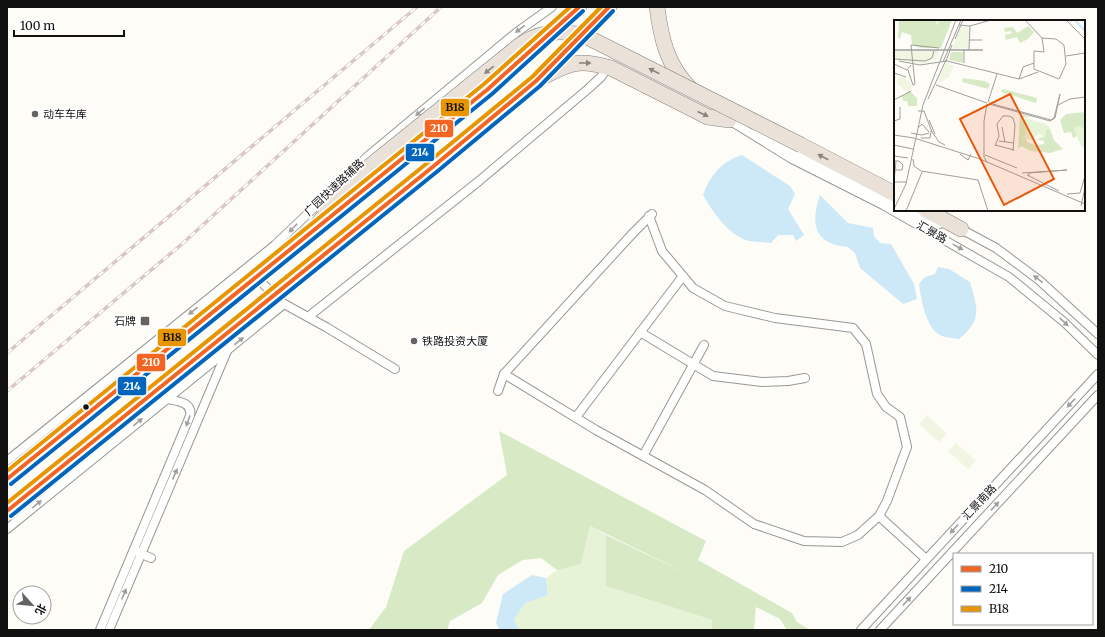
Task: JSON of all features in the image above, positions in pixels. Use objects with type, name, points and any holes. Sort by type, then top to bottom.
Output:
[{"type":"highway","points":[[7,479],[419,146],[488,89],[579,7]]},
{"type":"highway","points":[[7,511],[435,165],[536,81],[609,7]]},
{"type":"highway","points":[[657,7],[661,36],[675,71],[703,100],[730,115]]},
{"type":"highway","points":[[663,7],[669,54]]},
{"type":"highway","points":[[312,232],[339,196],[357,177],[520,45],[536,35],[558,31],[575,33],[591,39],[894,193]]},
{"type":"highway","points":[[536,81],[563,66],[586,62],[608,67],[708,117],[730,115]]},
{"type":"highway","points":[[928,211],[961,229]]},
{"type":"street","name":"广园快速路辅路","points":[[7,461],[282,238],[368,156],[517,32],[552,7]]},
{"type":"street","points":[[308,317],[485,176],[594,84],[608,67]]},
{"type":"street","points":[[730,115],[779,146],[894,204]]},
{"type":"street","name":"汇景路","points":[[730,115],[792,160],[894,211]]},
{"type":"street","name":"汇景路","points":[[895,211],[1009,276],[1064,322],[1098,355]]},
{"type":"street","name":"汇景路","points":[[907,211],[932,222],[961,229],[996,248],[1039,280],[1098,334]]},
{"type":"street","points":[[498,391],[504,374],[650,215],[662,252],[693,288],[726,306],[775,318],[853,328],[866,344],[877,394],[886,407],[900,417],[907,447],[888,501],[879,516],[858,535],[842,542],[804,542],[754,524],[705,490],[643,456],[504,374]]},
{"type":"street","points":[[248,266],[272,295],[284,304],[395,369]]},
{"type":"street","points":[[576,417],[683,276]]},
{"type":"street","points":[[7,529],[284,304]]},
{"type":"street","points":[[640,332],[713,376],[755,381],[788,382],[805,378]]},
{"type":"street","points":[[643,456],[704,345]]},
{"type":"street","points":[[100,630],[137,553],[228,350]]},
{"type":"street","name":"汇景南路","points":[[861,630],[1098,374]]},
{"type":"street","name":"汇景南路","points":[[880,630],[1098,395]]},
{"type":"street","points":[[109,630],[190,416],[190,409],[186,404],[167,399]]},
{"type":"street","points":[[879,516],[926,559]]},
{"type":"street","points":[[137,553],[151,558]]},
{"type":"green space","points":[[927,415],[947,434],[939,442],[919,424]]},
{"type":"green space","points":[[499,431],[706,541],[698,560],[792,613],[797,622],[810,630],[787,630],[780,619],[756,607],[754,630],[712,630],[712,620],[606,586],[606,535],[694,577],[590,526],[581,564],[557,570],[541,558],[523,560],[498,575],[482,603],[450,621],[447,630],[369,630],[386,607],[404,551],[507,475]]},
{"type":"green space","points":[[956,443],[976,461],[968,469],[948,451]]},
{"type":"green space","points":[[590,526],[606,535],[606,586],[712,620],[712,630],[519,630],[514,619],[524,603],[548,595],[546,578],[561,567],[581,564]]},
{"type":"water","points":[[742,155],[790,186],[795,194],[788,209],[804,235],[796,241],[793,235],[778,235],[771,243],[749,241],[742,238],[735,234],[722,222],[703,195],[713,175],[728,161]]},
{"type":"water","points":[[820,195],[848,223],[873,228],[874,236],[880,243],[891,244],[914,284],[917,299],[903,304],[860,268],[855,253],[848,247],[828,242],[822,237],[818,231],[815,215]]},
{"type":"water","points":[[938,267],[949,269],[970,282],[973,291],[976,307],[975,320],[972,326],[959,339],[940,335],[931,326],[925,312],[919,284],[925,277],[935,274]]},
{"type":"water","points":[[532,575],[546,578],[548,595],[525,603],[514,619],[519,630],[500,630],[496,623],[503,594]]},
{"type":"railway","points":[[7,353],[417,7]]},
{"type":"railway","points":[[7,391],[182,244],[441,7]]},
{"type":"transit line","name":"B18","points":[[7,471],[484,84],[570,7]]},
{"type":"transit line","name":"210","points":[[7,479],[488,89],[579,7]]},
{"type":"transit line","name":"B18","points":[[7,503],[532,77],[601,7]]},
{"type":"transit line","name":"210","points":[[7,511],[435,165],[536,81],[609,7]]},
{"type":"transit line","name":"214","points":[[11,484],[492,94],[583,11]]},
{"type":"transit line","name":"214","points":[[11,516],[439,170],[540,86],[613,11]]},
{"type":"place","name":"动车车库","points":[[35,114]]},
{"type":"place","name":"石牌","points":[[145,321]]},
{"type":"place","name":"铁路投资大厦","points":[[414,341]]}]
